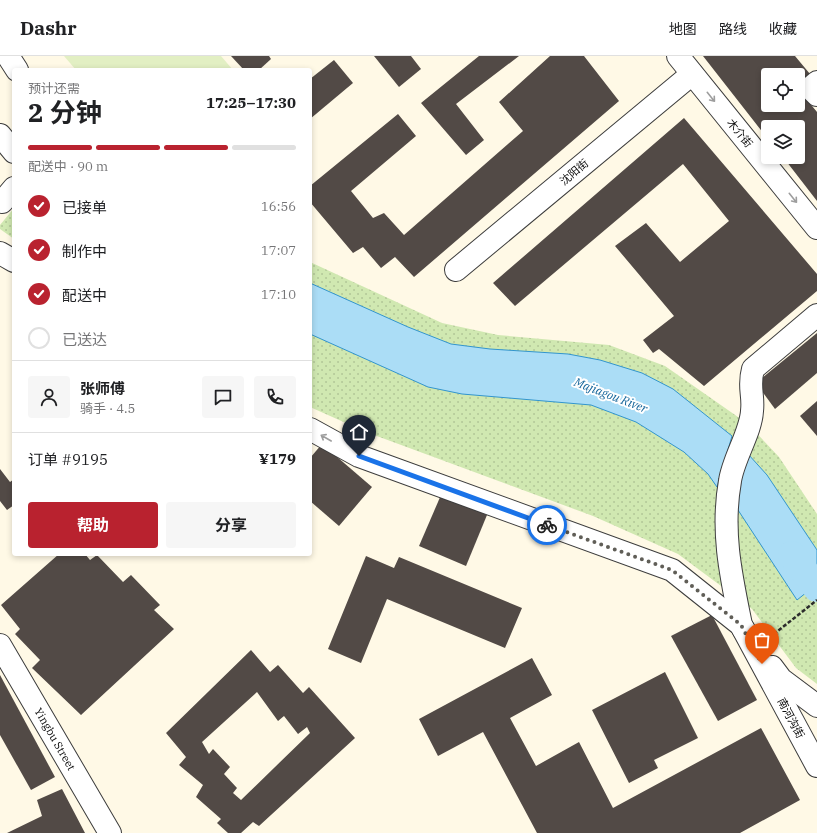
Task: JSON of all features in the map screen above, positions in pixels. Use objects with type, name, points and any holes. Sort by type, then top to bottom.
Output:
[{"type":"street","points":[[8,56],[16,68]]},
{"type":"street","name":"木介街","points":[[678,56],[817,228]]},
{"type":"street","name":"沈阳街","points":[[456,270],[692,74]]},
{"type":"street","points":[[817,82],[810,88],[817,95]]},
{"type":"street","points":[[0,135],[12,150]]},
{"type":"street","points":[[0,200],[2,202],[12,190]]},
{"type":"street","points":[[0,253],[12,260]]},
{"type":"street","points":[[817,316],[753,370],[750,381],[752,412],[730,480],[726,531],[728,559],[741,625],[780,679],[817,706]]},
{"type":"street","name":"南河沟街","points":[[312,429],[359,456],[672,570],[741,625],[817,766]]},
{"type":"street","name":"Yingbu Street","points":[[0,645],[110,833]]},
{"type":"path","points":[[757,647],[817,600]]},
{"type":"green space","points":[[64,56],[221,56],[231,68],[74,68]]},
{"type":"green space","points":[[12,210],[12,238],[0,229],[0,225]]},
{"type":"green space","points":[[312,263],[442,323],[498,335],[609,345],[665,366],[748,424],[779,457],[817,514],[817,684],[796,668],[752,609],[678,554],[593,516],[366,432],[312,408]]},
{"type":"water","points":[[312,284],[408,327],[451,344],[490,349],[568,354],[600,360],[642,373],[673,389],[732,436],[717,487],[708,474],[684,452],[636,422],[591,405],[462,394],[428,387],[312,335]]},
{"type":"water","points":[[748,454],[767,475],[817,550],[817,584],[797,600],[738,510],[739,487]]},
{"type":"building","points":[[231,56],[269,56],[271,59],[261,68],[242,68]]},
{"type":"building","points":[[374,56],[411,56],[421,69],[399,87]]},
{"type":"building","points":[[479,56],[519,56],[456,104],[484,140],[466,155],[421,103]]},
{"type":"building","points":[[550,56],[584,56],[619,101],[414,277],[395,257],[381,268],[363,247],[353,253],[312,204],[312,184],[398,114],[416,136],[351,191],[373,218],[384,213],[404,235],[523,131],[499,102]]},
{"type":"building","points":[[703,56],[795,56],[805,68],[761,68],[761,112],[805,112],[805,97],[817,112],[817,201],[788,164],[805,164],[805,120],[761,120],[761,130]]},
{"type":"building","points":[[334,60],[353,83],[312,117],[312,77]]},
{"type":"building","points":[[805,68],[810,74],[805,79]]},
{"type":"building","points":[[684,118],[817,274],[817,291],[704,386],[659,349],[653,353],[643,340],[674,316],[615,246],[646,223],[680,262],[729,221],[683,164],[515,306],[493,283]]},
{"type":"building","points":[[817,333],[817,373],[775,409],[756,383]]},
{"type":"building","points":[[817,401],[817,436],[800,416]]},
{"type":"building","points":[[322,444],[372,487],[339,526],[312,503],[312,456]]},
{"type":"building","points":[[0,469],[10,482],[12,480],[12,506],[7,510],[0,501]]},
{"type":"building","points":[[441,495],[487,515],[466,566],[419,546]]},
{"type":"building","points":[[57,556],[87,556],[90,560],[98,556],[123,582],[131,575],[160,605],[154,610],[174,629],[81,715],[32,668],[40,660],[15,634],[20,629],[1,605]]},
{"type":"building","points":[[366,556],[394,568],[399,557],[522,608],[505,648],[387,599],[361,663],[328,649]]},
{"type":"building","points":[[712,615],[757,700],[718,721],[671,636]]},
{"type":"building","points":[[251,650],[270,672],[278,665],[303,693],[309,687],[355,738],[259,826],[253,822],[241,833],[228,833],[217,823],[221,819],[196,797],[203,785],[179,765],[186,757],[166,733]],"holes":[[[257,692],[278,721],[284,716],[298,734],[307,727],[310,733],[241,800],[233,793],[237,788],[224,774],[230,767],[213,749],[209,754],[202,742]]]},
{"type":"building","points":[[532,658],[552,695],[510,718],[536,766],[579,742],[613,808],[761,728],[800,800],[740,833],[537,833],[483,732],[438,756],[419,719]]},
{"type":"building","points":[[665,672],[698,738],[654,760],[658,768],[629,783],[592,710]]},
{"type":"building","points":[[0,675],[55,777],[31,790],[0,735]]},
{"type":"building","points":[[62,789],[85,833],[7,833],[42,816],[37,800]]},
{"type":"waterway","name":"Majiagou River","points":[[792,555],[817,588]]},
{"type":"way so far","points":[[547,525],[672,570],[741,625],[762,664]]},
{"type":"route","points":[[359,456],[547,525]]}]
